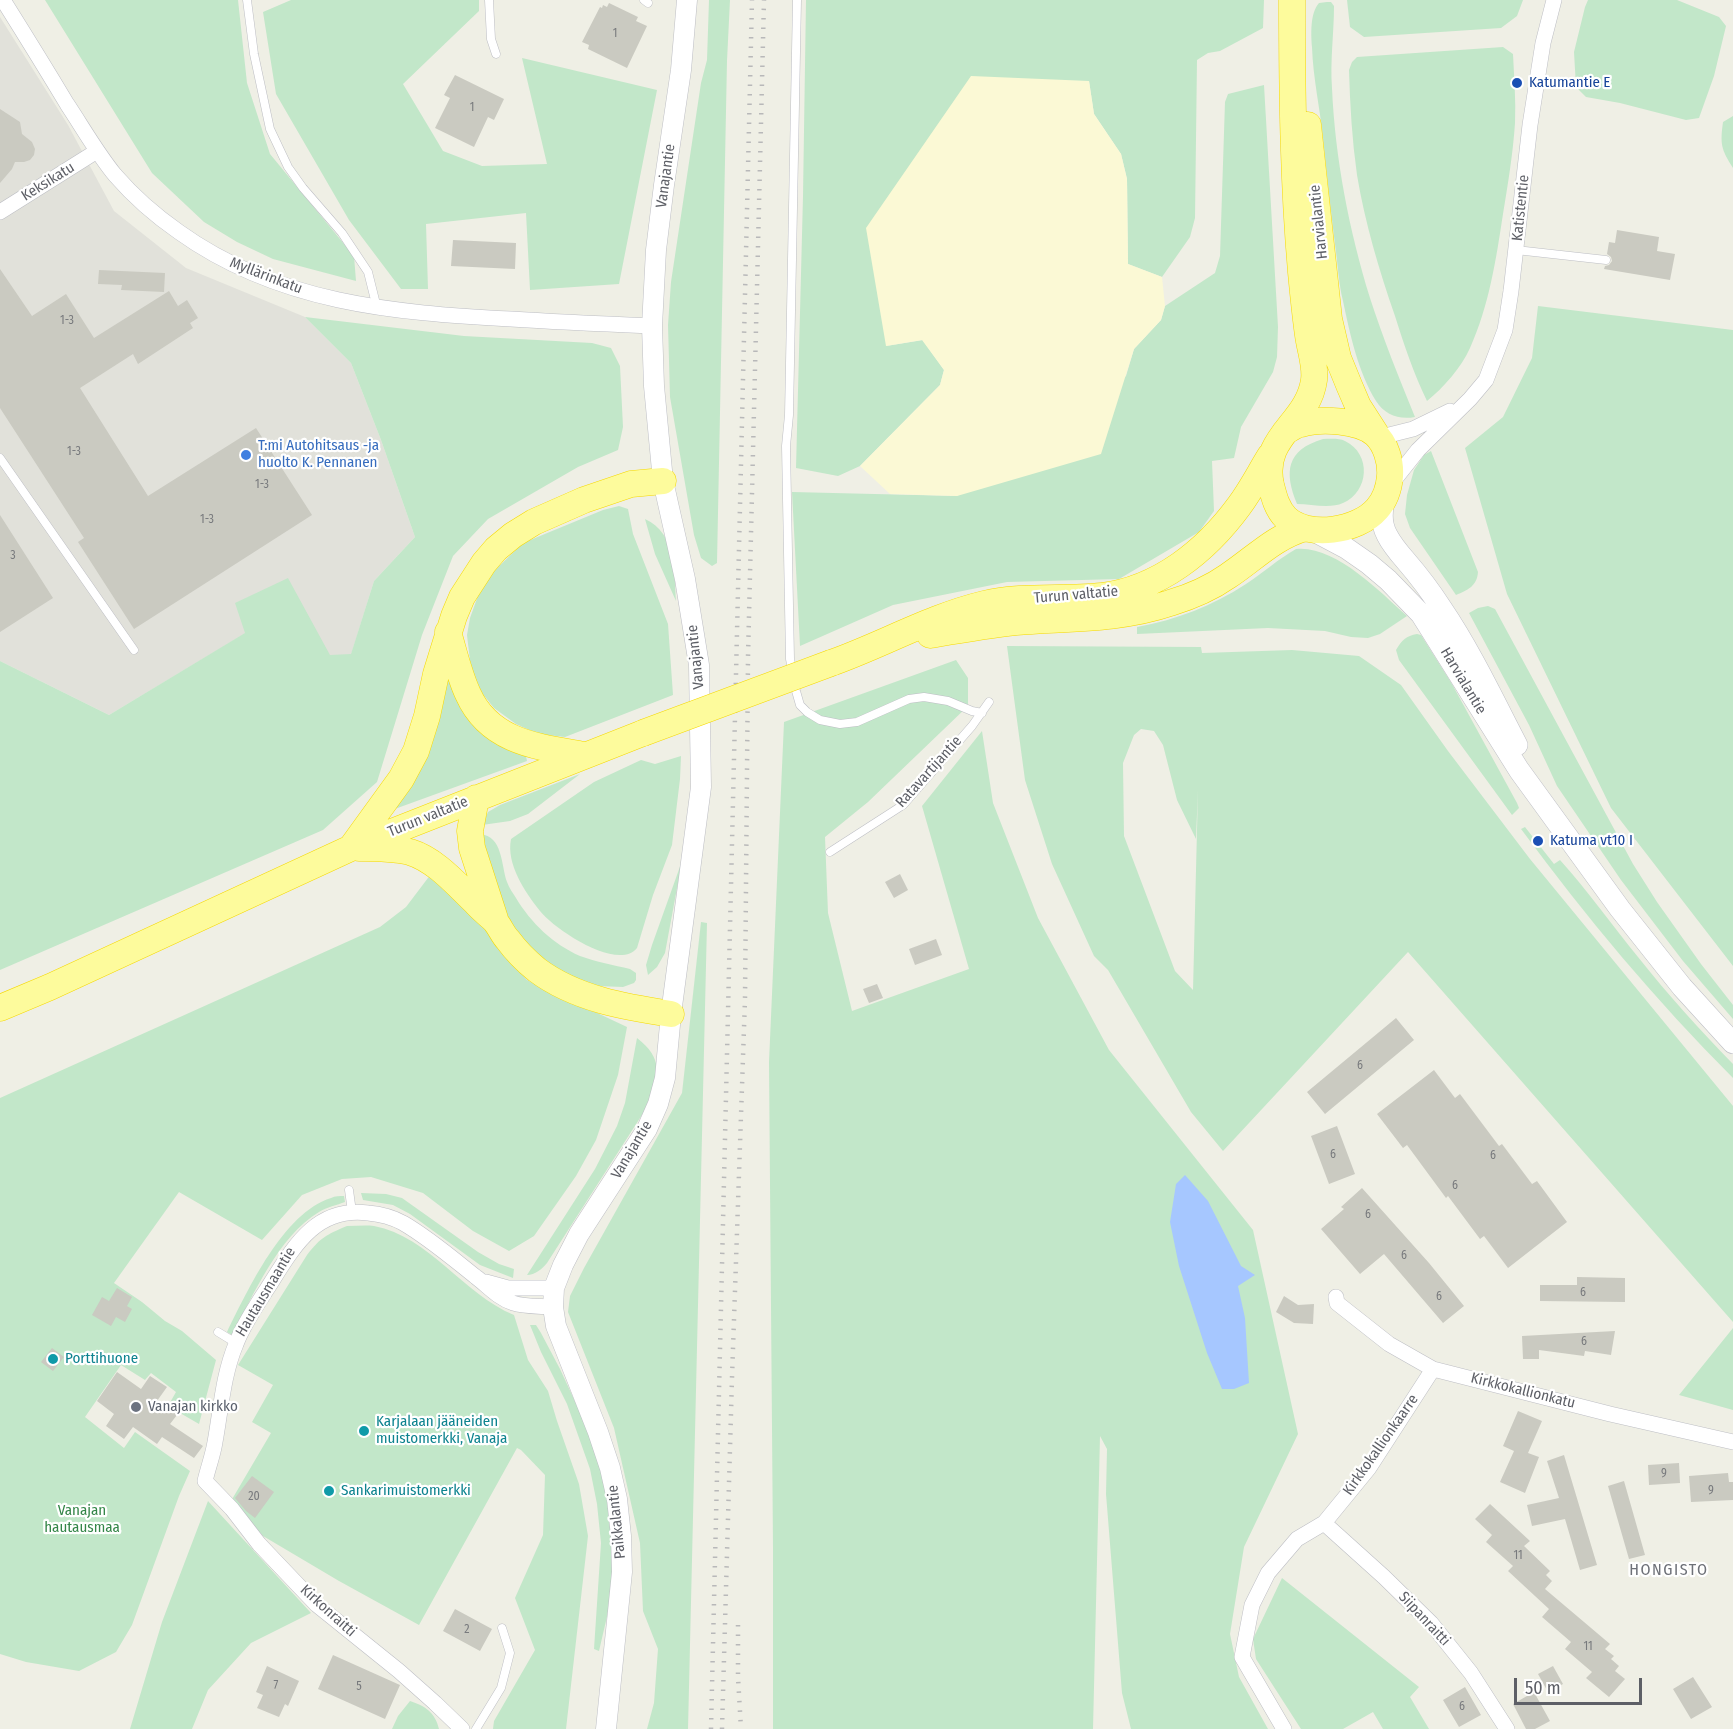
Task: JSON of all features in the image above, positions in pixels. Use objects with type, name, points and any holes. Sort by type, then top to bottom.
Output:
[{"type":"highway","name":"Harvialantie","points":[[1285,432],[1302,409],[1314,380],[1301,274],[1295,200],[1292,108],[1294,0]]},
{"type":"highway","name":"Harvialantie","points":[[1294,0],[1329,319],[1338,358],[1358,406],[1376,435]]},
{"type":"highway","points":[[1336,420],[1356,425],[1376,435],[1386,451],[1389,464],[1387,491],[1379,508],[1368,518],[1357,525],[1333,530],[1307,528],[1288,520],[1280,511],[1271,486],[1269,465],[1270,456],[1285,432],[1306,422],[1336,420]]},
{"type":"highway","name":"Turun valtatie","points":[[0,1008],[61,983],[351,848],[643,733],[867,650],[931,621],[985,604],[1023,599],[1103,596],[1124,592],[1152,582],[1194,554],[1215,536],[1241,504],[1270,456]]},
{"type":"highway","points":[[351,848],[401,779],[416,751],[448,632],[462,597],[496,549],[534,522],[584,500],[632,484],[663,481]]},
{"type":"highway","name":"Turun valtatie","points":[[867,650],[964,629],[1014,622],[1104,617],[1143,612],[1200,591],[1227,577],[1276,539],[1290,532],[1307,528]]},
{"type":"highway","points":[[448,632],[468,695],[480,715],[512,739],[528,745],[586,755]]},
{"type":"highway","points":[[476,798],[470,831],[472,848],[495,922]]},
{"type":"highway","points":[[351,848],[392,849],[420,856],[446,873],[495,922],[507,940],[537,970],[574,990],[606,1002],[671,1014]]},
{"type":"main road","name":"Harvialantie","points":[[1387,491],[1382,511],[1382,522],[1386,534],[1455,629],[1566,835]]},
{"type":"main road","name":"Harvialantie","points":[[1307,528],[1329,537],[1369,564],[1421,614],[1497,737],[1566,835],[1620,909],[1682,987],[1733,1043]]},
{"type":"street","name":"Myllärinkatu","points":[[3,0],[115,176],[166,223],[193,242],[243,270],[287,287],[338,301],[417,314],[652,326]]},
{"type":"street","name":"Vanajantie","points":[[554,1298],[563,1265],[579,1234],[647,1129],[658,1104],[665,1078],[671,1014],[701,787],[699,665],[685,579],[663,481],[654,386],[652,326],[656,250],[681,70],[687,0]]},
{"type":"street","name":"Katistentie","points":[[1387,491],[1418,450],[1486,380],[1505,330],[1530,125],[1543,43],[1554,0]]},
{"type":"street","name":"Keksikatu","points":[[0,212],[97,151]]},
{"type":"street","name":"Katistentie","points":[[1376,435],[1381,437],[1413,429],[1463,405]]},
{"type":"street","name":"Hautausmaantie","points":[[205,1481],[215,1443],[220,1401],[236,1343],[294,1245],[326,1219],[352,1212],[388,1216],[402,1222],[441,1249],[481,1281],[554,1298]]},
{"type":"street","name":"Kirkkokallionkatu","points":[[1336,1297],[1337,1303],[1389,1344],[1433,1369],[1610,1414],[1733,1442]]},
{"type":"street","name":"Paikkalantie","points":[[554,1298],[556,1326],[598,1432],[617,1499],[622,1572],[606,1729]]},
{"type":"street","name":"Kirkkokallionkaarre","points":[[1284,1729],[1242,1657],[1252,1605],[1268,1573],[1297,1539],[1324,1523],[1369,1468],[1433,1369]]},
{"type":"street","name":"Kirkonraitti","points":[[205,1481],[232,1509],[259,1544],[317,1605],[399,1671],[462,1729]]},
{"type":"street","name":"Siipanraitti","points":[[1324,1523],[1431,1623],[1471,1673],[1507,1729]]},
{"type":"lane","points":[[247,0],[254,54],[270,129],[288,167],[342,233],[368,272],[377,308]]},
{"type":"lane","points":[[489,0],[491,39],[496,54]]},
{"type":"lane","points":[[797,0],[789,415],[786,446],[790,659],[798,700],[814,717],[834,724],[857,722],[909,699],[924,697],[948,701],[982,713]]},
{"type":"lane","points":[[1516,250],[1606,260]]},
{"type":"lane","points":[[0,458],[134,650]]},
{"type":"lane","name":"Ratavartijantie","points":[[830,852],[903,805],[989,702]]},
{"type":"lane","points":[[349,1190],[352,1212]]},
{"type":"lane","points":[[218,1332],[236,1343]]},
{"type":"lane","points":[[476,1729],[501,1688],[510,1653],[502,1628]]},
{"type":"shaded area","points":[[0,17],[68,125],[114,211],[186,268],[305,317],[351,363],[415,537],[374,581],[351,655],[330,655],[246,633],[109,715],[0,661]]},
{"type":"green space","points":[[45,0],[238,0],[247,83],[270,154],[354,256],[356,281],[273,259],[237,242],[204,222],[152,173]]},
{"type":"green space","points":[[291,0],[479,0],[479,11],[403,84],[443,151],[482,166],[547,164],[522,58],[657,90],[619,284],[530,290],[526,213],[426,224],[428,289],[401,289],[349,220],[276,94],[263,12]]},
{"type":"green space","points":[[709,0],[730,0],[717,563],[712,566],[701,558],[694,535],[670,397],[668,325],[671,282],[701,83],[707,60]]},
{"type":"green space","points":[[806,0],[1264,0],[1263,28],[1220,51],[1208,53],[1197,60],[1195,218],[1190,237],[1162,277],[1128,264],[1127,179],[1121,154],[1094,114],[1089,81],[886,346],[923,340],[944,370],[940,385],[860,466],[838,476],[796,468]]},
{"type":"green space","points":[[1347,0],[1523,0],[1517,16],[1501,28],[1364,37],[1350,27]]},
{"type":"green space","points":[[1588,0],[1677,0],[1719,17],[1726,26],[1714,76],[1699,118],[1686,120],[1586,97],[1576,87],[1574,52]]},
{"type":"green space","points":[[1331,2],[1334,6],[1331,67],[1336,141],[1350,220],[1370,298],[1415,417],[1403,418],[1393,415],[1384,410],[1376,401],[1359,365],[1342,295],[1312,42],[1312,24],[1316,7],[1319,3]]},
{"type":"green space","points":[[1503,47],[1513,54],[1515,123],[1498,248],[1491,282],[1477,332],[1462,363],[1452,377],[1427,401],[1402,338],[1364,211],[1354,149],[1349,70],[1357,57]]},
{"type":"green space","points":[[1264,85],[1278,327],[1277,357],[1273,372],[1241,427],[1234,458],[1212,461],[1214,511],[1199,532],[1119,579],[1007,582],[893,605],[800,646],[792,492],[957,496],[1126,376],[1134,349],[1161,320],[1165,306],[1215,273],[1220,256],[1225,102],[1228,94]]},
{"type":"green space","points":[[1733,116],[1733,168],[1722,146],[1722,136],[1723,122]]},
{"type":"green space","points":[[1538,306],[1733,330],[1733,966],[1611,808],[1507,594],[1465,448],[1503,417],[1532,358]]},
{"type":"green space","points":[[305,317],[464,336],[592,343],[611,348],[620,366],[623,427],[618,450],[578,467],[488,519],[453,556],[422,635],[377,782],[323,830],[0,970],[0,661],[109,715],[245,633],[235,603],[288,578],[330,655],[351,654],[374,581],[415,537],[351,363]]},
{"type":"green space","points":[[1323,439],[1343,440],[1354,447],[1363,463],[1362,482],[1352,498],[1338,505],[1297,504],[1290,482],[1291,464],[1302,449]]},
{"type":"green space","points":[[1431,451],[1478,572],[1476,581],[1471,587],[1456,595],[1410,528],[1405,514],[1407,495],[1414,470],[1424,455]]},
{"type":"green space","points":[[619,506],[628,509],[633,534],[668,624],[673,695],[565,737],[538,734],[516,724],[494,708],[482,693],[471,669],[467,635],[470,618],[479,593],[493,572],[523,543],[603,510]]},
{"type":"green space","points":[[645,519],[663,534],[672,554],[676,601],[655,554]]},
{"type":"green space","points":[[1296,549],[1326,554],[1341,562],[1370,583],[1407,616],[1380,634],[1368,638],[1325,631],[1268,628],[1137,634],[1137,627],[1180,616],[1220,599]]},
{"type":"green space","points":[[1488,606],[1495,609],[1633,864],[1657,902],[1733,1005],[1733,1019],[1683,961],[1621,880],[1557,786],[1529,725],[1469,613]]},
{"type":"green space","points":[[1417,634],[1421,635],[1452,684],[1517,803],[1519,808],[1512,815],[1399,660],[1396,650],[1402,641]]},
{"type":"green space","points":[[1007,646],[1201,647],[1202,653],[1292,650],[1359,656],[1401,685],[1530,859],[1733,1106],[1733,1322],[1408,952],[1223,1151],[1191,1112],[1108,970],[1094,956],[1052,864],[1025,780]],"holes":[[[1141,729],[1154,731],[1163,745],[1177,800],[1196,839],[1198,790],[1193,990],[1175,971],[1124,836],[1123,763],[1134,735]]]},
{"type":"green space","points":[[956,660],[968,678],[968,706],[868,802],[825,837],[828,913],[852,1011],[969,969],[922,806],[982,731],[993,803],[1038,918],[1109,1050],[1253,1230],[1298,1434],[1244,1547],[1230,1634],[1239,1677],[1268,1729],[1131,1729],[1122,1693],[1106,1494],[1107,1449],[1100,1436],[1093,1729],[773,1729],[769,1062],[784,722]]},
{"type":"green space","points":[[447,670],[526,756],[527,761],[392,810]]},
{"type":"green space","points":[[681,756],[672,845],[653,895],[637,948],[628,954],[616,955],[602,952],[558,928],[540,911],[518,877],[511,858],[511,839],[594,782],[641,760],[655,764]]},
{"type":"green space","points":[[580,774],[528,814],[510,821],[482,825],[488,812],[500,805]]},
{"type":"green space","points":[[1525,827],[1554,864],[1560,860],[1661,985],[1733,1064],[1733,1078],[1649,989],[1596,926],[1521,829]]},
{"type":"green space","points":[[480,834],[488,836],[497,846],[509,886],[522,907],[544,932],[580,956],[630,969],[636,973],[634,983],[623,987],[597,986],[575,979],[535,955],[511,927]]},
{"type":"green space","points":[[682,861],[665,953],[657,967],[648,975],[646,965]]},
{"type":"green space","name":"Vanajan hautausmaa","points":[[431,874],[465,903],[527,980],[627,1027],[618,1075],[596,1140],[576,1176],[534,1236],[509,1251],[473,1231],[423,1193],[371,1177],[342,1179],[302,1195],[262,1240],[179,1192],[114,1283],[182,1331],[216,1360],[199,1424],[168,1406],[176,1392],[151,1373],[145,1380],[121,1365],[85,1417],[124,1448],[135,1432],[190,1471],[132,1625],[116,1652],[79,1671],[26,1662],[0,1654],[0,1098],[380,927],[406,907]]},
{"type":"green space","points":[[701,922],[707,923],[688,1729],[647,1729],[654,1703],[658,1649],[643,1611],[640,1543],[614,1428],[568,1312],[570,1296],[584,1268],[682,1093]]},
{"type":"green space","points":[[637,1038],[651,1053],[657,1068],[649,1104],[547,1263],[533,1274],[527,1275],[595,1169],[617,1126],[625,1103]]},
{"type":"green space","points":[[361,1193],[386,1194],[402,1198],[478,1252],[499,1264],[514,1269],[513,1278],[480,1265],[410,1214],[393,1205],[363,1200]]},
{"type":"green space","points":[[344,1196],[345,1202],[319,1212],[291,1236],[268,1268],[232,1335],[227,1332],[256,1275],[297,1219],[314,1206],[333,1197]]},
{"type":"green space","points":[[347,1226],[374,1226],[394,1232],[429,1253],[478,1294],[514,1315],[528,1360],[548,1391],[579,1484],[588,1536],[566,1729],[493,1729],[494,1721],[535,1650],[515,1598],[543,1535],[545,1475],[521,1450],[517,1448],[419,1625],[263,1536],[231,1501],[271,1433],[252,1422],[273,1385],[238,1365],[307,1255],[324,1237]]},
{"type":"green space","points":[[530,1325],[536,1325],[560,1369],[596,1452],[605,1485],[614,1556],[609,1608],[599,1651],[594,1649],[601,1543],[590,1469],[567,1404]]},
{"type":"green space","points":[[1733,1328],[1733,1410],[1679,1395]]},
{"type":"green space","points":[[208,1501],[311,1613],[251,1643],[208,1690],[192,1729],[130,1729],[162,1622]]},
{"type":"green space","points":[[1282,1578],[1419,1687],[1410,1697],[1429,1729],[1383,1729],[1373,1712],[1343,1729],[1301,1729],[1256,1659],[1253,1639]]},
{"type":"green space","points":[[410,1701],[429,1710],[439,1729],[392,1729],[398,1716]]},
{"type":"sand","points":[[971,76],[1089,81],[1094,114],[1121,154],[1127,179],[1128,264],[1162,277],[1165,306],[1161,320],[1134,349],[1101,454],[957,496],[890,494],[860,466],[940,385],[944,370],[922,340],[886,346],[866,228]]},
{"type":"water","points":[[1185,1175],[1208,1201],[1241,1266],[1255,1275],[1238,1286],[1245,1318],[1249,1383],[1234,1389],[1222,1389],[1207,1353],[1179,1266],[1170,1222],[1176,1184]]},
{"type":"building","points":[[609,3],[638,17],[636,21],[647,26],[627,68],[588,49],[589,45],[582,42],[600,7],[602,8],[603,5],[607,7]]},
{"type":"building","points":[[455,75],[504,99],[494,120],[488,117],[474,147],[435,128],[450,98],[444,95]]},
{"type":"building","points":[[0,109],[20,122],[22,134],[32,142],[35,149],[30,160],[15,162],[0,183]]},
{"type":"building","points":[[1617,230],[1659,237],[1657,251],[1675,254],[1670,280],[1604,269],[1612,261],[1607,254],[1609,242],[1615,243]]},
{"type":"building","points":[[453,240],[516,243],[515,269],[451,266]]},
{"type":"building","points":[[0,269],[32,316],[66,294],[94,338],[169,291],[178,306],[187,300],[198,318],[190,323],[193,328],[138,364],[133,354],[80,388],[148,496],[256,428],[312,515],[134,629],[78,542],[84,538],[0,408]]},
{"type":"building","points":[[99,270],[165,273],[164,292],[121,290],[122,285],[98,284]]},
{"type":"building","points":[[0,515],[53,598],[0,632]]},
{"type":"building","points":[[900,874],[908,890],[894,898],[885,882]]},
{"type":"building","points":[[936,939],[942,955],[915,965],[909,949]]},
{"type":"building","points":[[877,984],[883,998],[869,1003],[863,989]]},
{"type":"building","points":[[1396,1018],[1414,1040],[1325,1114],[1307,1092]]},
{"type":"building","points":[[1434,1070],[1455,1098],[1460,1094],[1499,1146],[1502,1144],[1532,1184],[1537,1181],[1567,1222],[1508,1268],[1484,1236],[1480,1239],[1448,1196],[1446,1198],[1407,1145],[1403,1148],[1377,1114]]},
{"type":"building","points":[[1337,1126],[1355,1174],[1329,1184],[1311,1136]]},
{"type":"building","points":[[1362,1188],[1464,1306],[1443,1323],[1384,1254],[1360,1274],[1321,1229],[1344,1209],[1341,1207]]},
{"type":"building","points":[[1577,1277],[1625,1278],[1625,1302],[1540,1301],[1540,1285],[1577,1285]]},
{"type":"building","points":[[117,1288],[132,1297],[127,1306],[132,1309],[125,1322],[116,1317],[111,1326],[92,1315],[102,1297],[109,1301]]},
{"type":"building","points":[[1284,1296],[1298,1305],[1314,1304],[1313,1324],[1294,1323],[1276,1312]]},
{"type":"building","points":[[1615,1331],[1611,1355],[1585,1351],[1584,1356],[1539,1350],[1539,1359],[1523,1359],[1522,1336]]},
{"type":"building","name":"Porttihuone","points":[[52,1348],[64,1357],[53,1371],[41,1362]]},
{"type":"building","name":"Vanajan kirkko","points":[[117,1372],[141,1389],[150,1376],[167,1387],[157,1401],[177,1415],[170,1424],[203,1446],[194,1458],[162,1437],[157,1444],[133,1427],[124,1439],[106,1426],[114,1414],[97,1401]]},
{"type":"building","points":[[1518,1411],[1542,1421],[1528,1453],[1539,1457],[1525,1493],[1500,1482],[1514,1451],[1503,1446]]},
{"type":"building","points":[[1564,1455],[1597,1565],[1580,1570],[1565,1519],[1532,1526],[1527,1505],[1559,1498],[1547,1461]]},
{"type":"building","points":[[1679,1463],[1680,1483],[1649,1485],[1648,1465]]},
{"type":"building","points":[[1728,1473],[1729,1482],[1733,1482],[1733,1500],[1691,1502],[1689,1476]]},
{"type":"building","points":[[252,1476],[274,1492],[255,1518],[235,1498]]},
{"type":"building","points":[[1624,1481],[1645,1555],[1629,1559],[1608,1486]]},
{"type":"building","points":[[1490,1504],[1530,1541],[1524,1546],[1550,1571],[1546,1575],[1552,1581],[1545,1589],[1610,1644],[1605,1649],[1614,1656],[1611,1659],[1619,1666],[1615,1671],[1625,1679],[1609,1697],[1586,1678],[1592,1672],[1565,1649],[1571,1642],[1542,1617],[1549,1609],[1508,1571],[1513,1566],[1486,1542],[1492,1535],[1475,1519]]},
{"type":"building","points":[[455,1609],[492,1629],[480,1651],[443,1631]]},
{"type":"building","points":[[333,1655],[400,1685],[385,1719],[318,1689]]},
{"type":"building","points":[[267,1666],[299,1681],[288,1706],[285,1704],[279,1717],[257,1708],[263,1695],[256,1692]]},
{"type":"building","points":[[1553,1666],[1563,1684],[1548,1692],[1538,1674]]},
{"type":"building","points":[[1693,1677],[1712,1707],[1691,1719],[1673,1689]]},
{"type":"building","points":[[1465,1687],[1481,1715],[1459,1727],[1443,1700]]},
{"type":"building","points":[[1534,1692],[1550,1721],[1535,1729],[1526,1729],[1513,1704]]},
{"type":"railway","points":[[711,1729],[752,0]]},
{"type":"railway","points":[[722,1729],[745,999],[748,657],[764,0]]},
{"type":"railway","points":[[738,1625],[741,1729]]},
{"type":"place","name":"Katumantie E","points":[[1517,83]]},
{"type":"place","name":"T:mi Autohitsaus -ja huolto K. Pennanen","points":[[246,455]]},
{"type":"place","name":"Katuma vt10 I","points":[[1538,841]]},
{"type":"place","name":"Porttihuone","points":[[53,1359]]},
{"type":"place","name":"Vanajan kirkko","points":[[136,1407]]},
{"type":"place","name":"Karjalaan jääneiden muistomerkki, Vanaja","points":[[364,1431]]},
{"type":"place","name":"Sankarimuistomerkki","points":[[329,1491]]},
{"type":"district","name":"HONGISTO","points":[[1669,1571]]}]
